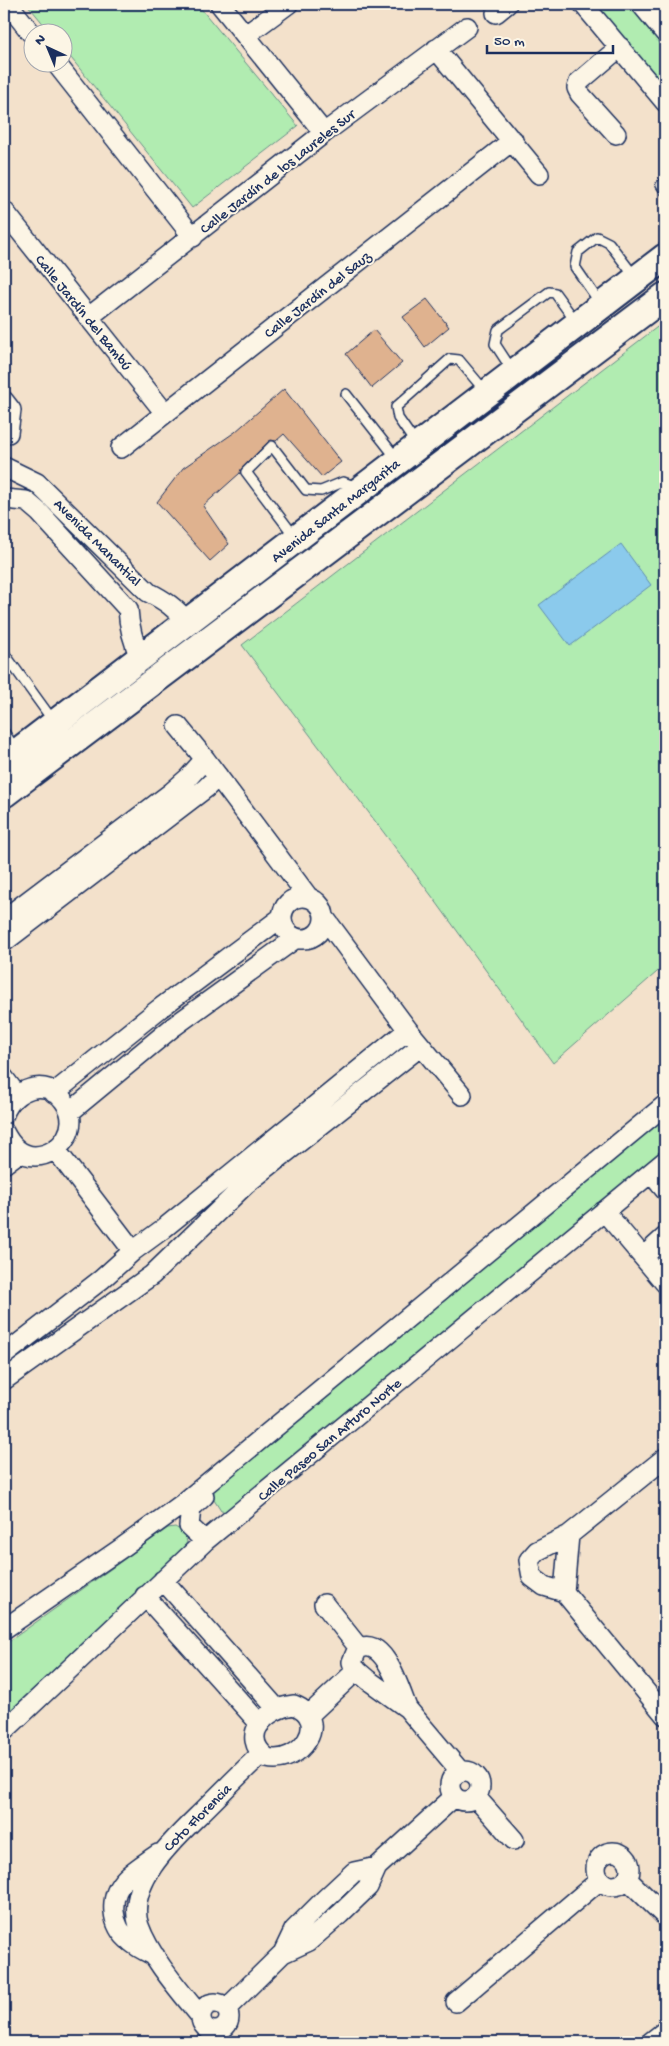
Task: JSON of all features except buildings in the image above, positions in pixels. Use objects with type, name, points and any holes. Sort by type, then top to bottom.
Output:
[{"type":"main road","name":"Avenida Santa Margarita","points":[[7,755],[58,730],[64,718],[665,257]]},
{"type":"main road","name":"Avenida Santa Margarita","points":[[4,794],[665,296]]},
{"type":"main road","points":[[558,377],[592,368],[665,318]]},
{"type":"main road","points":[[536,394],[527,380],[529,374],[575,332],[577,324]]},
{"type":"main road","points":[[123,705],[141,686],[187,647],[190,630],[188,623]]},
{"type":"street","points":[[8,4],[22,22]]},
{"type":"street","points":[[246,35],[288,4]]},
{"type":"street","points":[[584,4],[665,100]]},
{"type":"street","points":[[641,4],[665,34]]},
{"type":"street","points":[[229,7],[246,35],[324,133]]},
{"type":"street","name":"Calle Jardín de los Laureles Sur","points":[[89,317],[324,133],[466,27]]},
{"type":"street","points":[[616,134],[580,94],[578,88],[579,82],[620,48]]},
{"type":"street","points":[[436,49],[513,140],[539,174]]},
{"type":"street","points":[[63,72],[193,237]]},
{"type":"street","name":"Calle Jardín del Sauz","points":[[121,448],[513,140]]},
{"type":"street","name":"Calle Jardín del Bambú","points":[[4,211],[165,413]]},
{"type":"street","points":[[4,401],[11,410],[8,433]]},
{"type":"street","name":"Avenida Manantial","points":[[4,467],[36,483],[148,592],[178,610],[188,623]]},
{"type":"street","name":"Avenida Manantial","points":[[4,499],[26,501],[48,522],[128,610],[133,642],[141,658]]},
{"type":"street","points":[[48,522],[62,507]]},
{"type":"street","points":[[178,726],[218,776],[309,898],[322,908],[324,917],[322,927],[315,935],[306,939],[296,938],[286,930],[282,917]]},
{"type":"street","points":[[4,942],[65,884],[188,778],[205,759]]},
{"type":"street","points":[[4,919],[65,884],[206,788],[218,776]]},
{"type":"street","points":[[54,1093],[160,1009],[282,917],[285,908],[291,901],[299,898],[309,898]]},
{"type":"street","points":[[324,917],[408,1030],[462,1095]]},
{"type":"street","points":[[70,1112],[173,1027],[296,938]]},
{"type":"street","points":[[160,1009],[173,1027]]},
{"type":"street","points":[[4,1380],[152,1275],[246,1184],[265,1158],[408,1030]]},
{"type":"street","points":[[4,1355],[102,1279],[153,1236],[421,1046]]},
{"type":"street","points":[[4,1078],[16,1094]]},
{"type":"street","points":[[4,1114],[7,1105],[16,1094],[28,1089],[42,1088],[54,1093],[64,1101],[70,1112],[71,1123],[64,1143],[56,1150],[45,1155],[32,1156],[20,1152],[10,1144],[4,1132]]},
{"type":"street","points":[[4,1629],[124,1547],[181,1505],[665,1105]]},
{"type":"street","points":[[56,1150],[133,1251]]},
{"type":"street","points":[[4,1164],[20,1152]]},
{"type":"street","points":[[658,1167],[665,1190]]},
{"type":"street","name":"Calle Paseo San Arturo Norte","points":[[4,1731],[145,1596],[206,1542],[658,1167]]},
{"type":"street","points":[[604,1211],[665,1283]]},
{"type":"street","points":[[153,1236],[164,1244],[171,1257]]},
{"type":"street","points":[[643,1257],[665,1237]]},
{"type":"street","points":[[116,1267],[120,1280],[132,1288]]},
{"type":"street","points":[[206,1542],[189,1526],[191,1508],[236,1467],[239,1457]]},
{"type":"street","points":[[665,1458],[569,1535],[537,1551],[529,1560],[532,1577],[544,1586],[564,1592],[665,1716]]},
{"type":"street","points":[[564,1592],[569,1535]]},
{"type":"street","points":[[163,1580],[277,1709]]},
{"type":"street","points":[[145,1596],[260,1724]]},
{"type":"street","points":[[324,1604],[360,1648]]},
{"type":"street","points":[[407,1708],[394,1673],[380,1653],[367,1645],[360,1648],[353,1656],[352,1662],[357,1670],[407,1708],[460,1772]]},
{"type":"street","points":[[309,1715],[357,1670]]},
{"type":"street","points":[[294,1705],[302,1708],[309,1715],[310,1733],[300,1749],[292,1755],[282,1759],[267,1758],[256,1747],[255,1737],[260,1724],[270,1712],[294,1705]]},
{"type":"street","name":"Coto Florencia","points":[[212,2030],[155,1956],[130,1942],[124,1936],[113,1912],[116,1894],[126,1878],[163,1851],[261,1754]]},
{"type":"street","points":[[460,1772],[471,1772],[479,1780],[479,1792],[476,1797],[465,1801],[454,1797],[450,1791],[451,1780],[460,1772]]},
{"type":"street","points":[[212,2030],[220,2030],[225,2027],[229,2015],[226,2009],[283,1953],[294,1930],[325,1898],[354,1872],[377,1867],[454,1797]]},
{"type":"street","points":[[476,1797],[514,1840]]},
{"type":"street","points":[[613,1852],[624,1856],[628,1861],[630,1873],[627,1879],[617,1886],[605,1884],[600,1880],[596,1868],[597,1862],[606,1853],[613,1852]]},
{"type":"street","points":[[627,1879],[665,1916]]},
{"type":"street","points":[[456,2002],[600,1880]]},
{"type":"street","points":[[651,2042],[665,2030]]},
{"type":"lane","points":[[665,182],[661,185],[665,191]]},
{"type":"lane","points":[[601,306],[575,267],[578,252],[597,238],[610,243],[636,279]]},
{"type":"lane","points":[[514,372],[494,344],[498,330],[549,292],[555,293],[577,324]]},
{"type":"lane","points":[[408,454],[396,407],[450,359],[459,360],[486,393]]},
{"type":"lane","points":[[346,394],[408,454]]},
{"type":"lane","points":[[297,539],[246,472],[272,446],[306,490],[321,491],[343,482],[362,489]]},
{"type":"lane","points":[[4,653],[64,718]]},
{"type":"green space","points":[[27,4],[197,4],[298,126],[192,208],[72,59],[72,22],[42,22]]},
{"type":"green space","points":[[595,4],[631,4],[665,46],[665,87]]},
{"type":"green space","points":[[665,321],[665,965],[553,1063],[434,899],[242,645]]},
{"type":"green space","points":[[665,1117],[665,1151],[229,1512],[221,1511],[207,1489]]},
{"type":"green space","points":[[175,1527],[184,1532],[187,1542],[183,1549],[4,1716],[4,1645],[168,1528]]},
{"type":"water","points":[[621,544],[651,585],[570,646],[539,605]]}]
